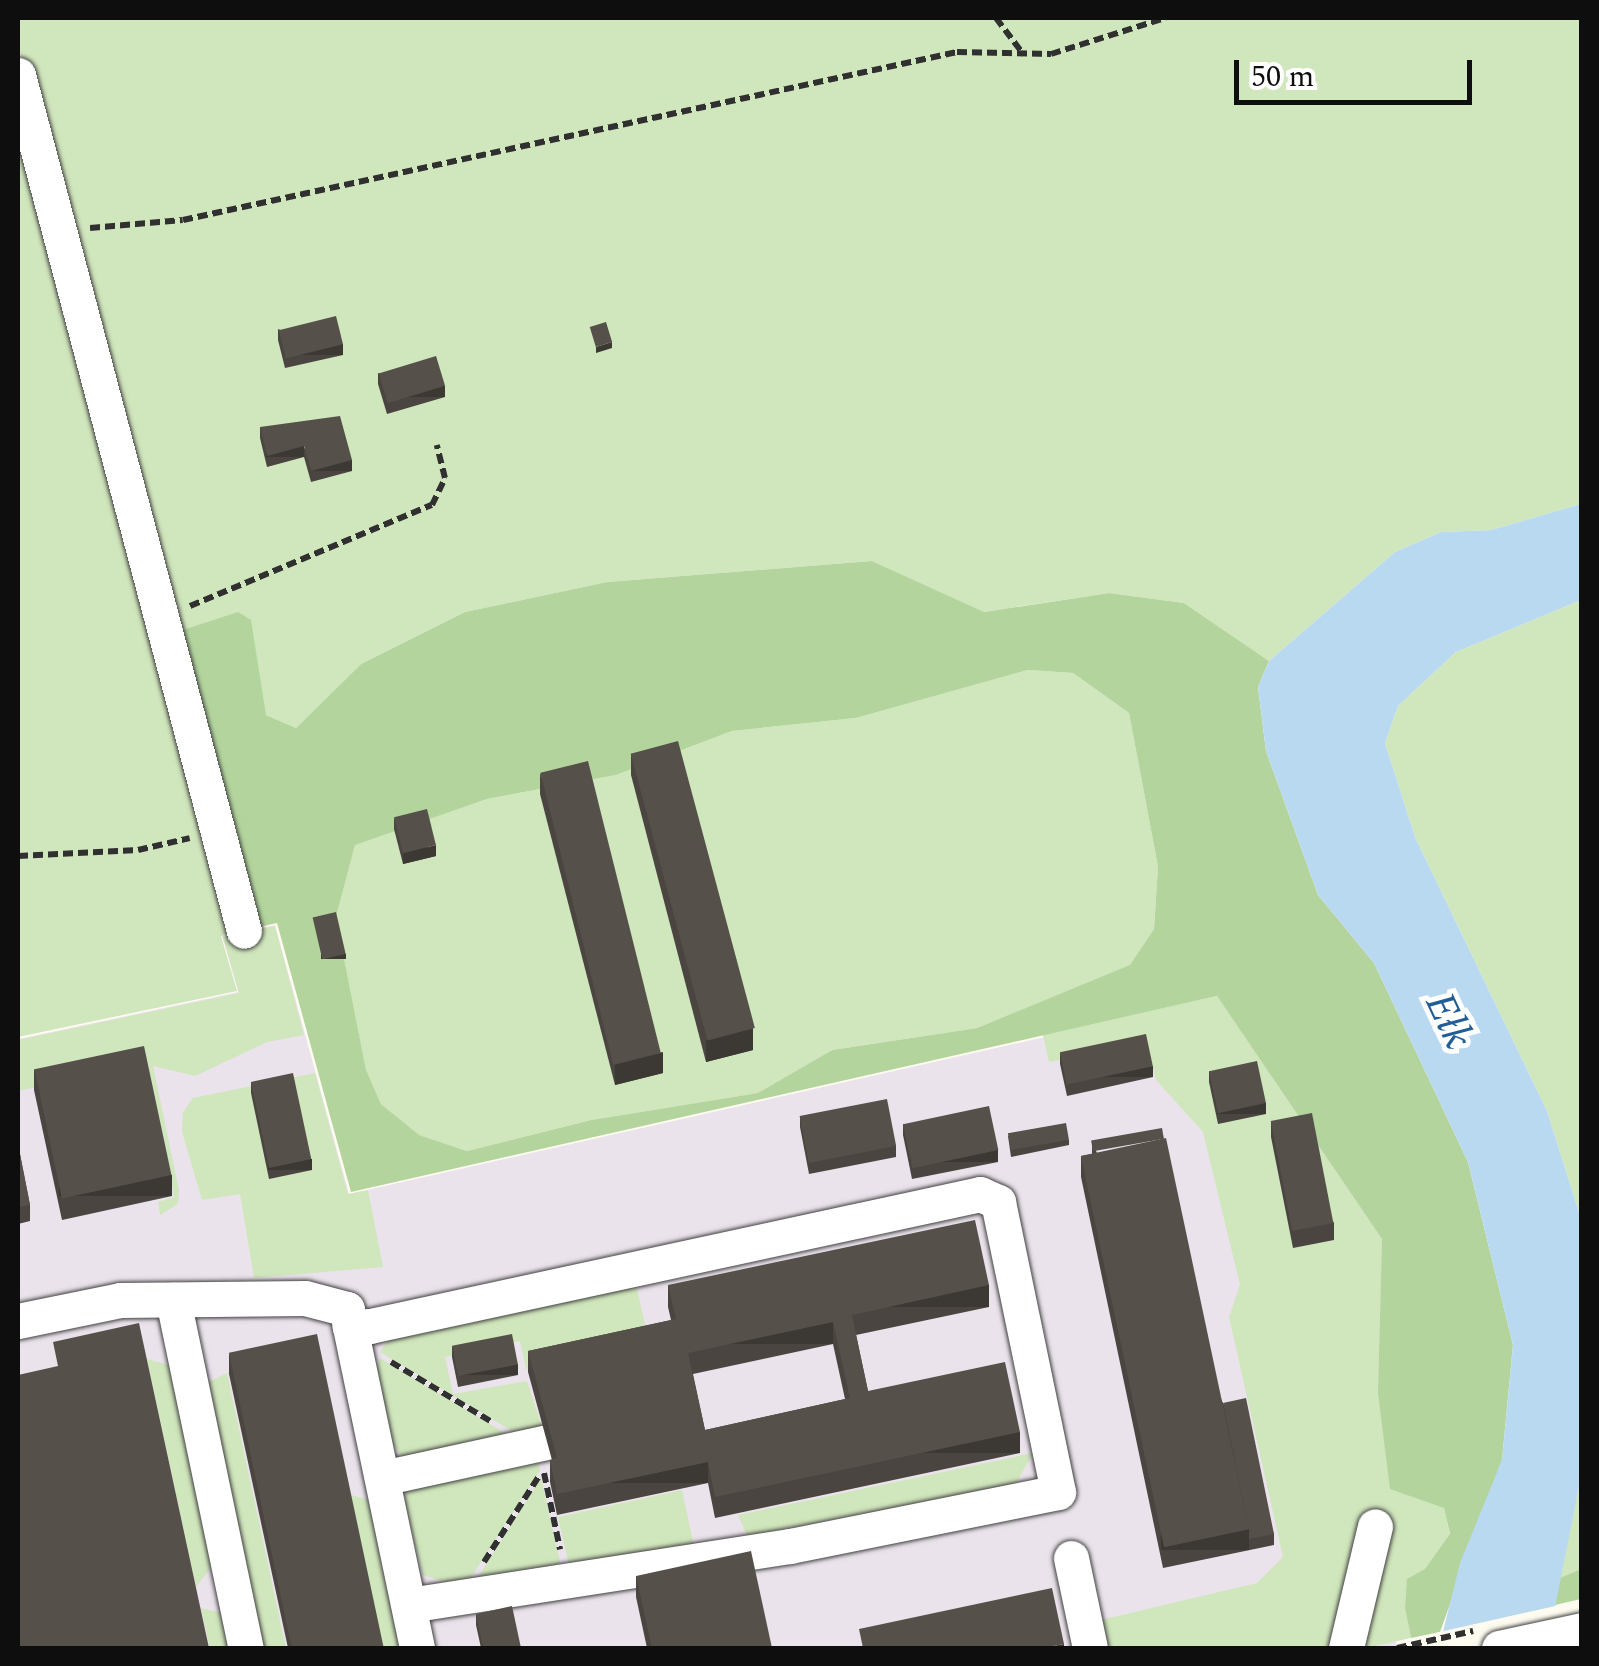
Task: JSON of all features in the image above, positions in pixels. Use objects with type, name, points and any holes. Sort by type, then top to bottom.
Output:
[{"type":"street","points":[[18,76],[244,931]]},
{"type":"street","points":[[350,1327],[980,1194],[998,1202],[1058,1492],[790,1546],[409,1605]]},
{"type":"street","points":[[18,1321],[120,1300],[304,1298],[347,1310],[417,1648]]},
{"type":"street","points":[[173,1300],[246,1648]]},
{"type":"street","points":[[382,1478],[545,1456]]},
{"type":"street","points":[[1346,1648],[1375,1526]]},
{"type":"street","points":[[1072,1558],[1090,1648]]},
{"type":"street","points":[[1499,1648],[1582,1630]]},
{"type":"path","points":[[996,18],[1024,55]]},
{"type":"path","points":[[58,230],[183,220],[956,52],[1051,54],[1165,18]]},
{"type":"path","points":[[162,618],[432,505],[445,478],[437,445]]},
{"type":"path","points":[[18,856],[138,850],[217,829]]},
{"type":"path","points":[[462,1597],[545,1456]]},
{"type":"shaded area","points":[[275,925],[349,1194],[1240,993],[1410,1244],[1396,1648],[18,1648],[18,1039],[238,992],[222,936]]},
{"type":"green space","points":[[18,18],[1581,18],[1581,504],[1491,530],[1441,532],[1395,552],[1269,661],[1184,603],[1109,593],[983,612],[872,561],[607,582],[465,612],[361,664],[296,728],[266,715],[177,632],[18,45]]},
{"type":"green space","points":[[18,120],[232,933],[221,936],[237,991],[18,1037]]},
{"type":"green space","points":[[872,561],[984,612],[1109,593],[1184,603],[1269,661],[1258,687],[1266,751],[1318,895],[1374,963],[1468,1162],[1513,1345],[1502,1460],[1440,1632],[1411,1638],[1405,1609],[1407,1579],[1425,1569],[1450,1534],[1444,1508],[1390,1489],[1378,1393],[1382,1239],[1217,996],[351,1192],[277,923],[255,928],[177,632],[238,612],[251,620],[266,715],[296,728],[361,664],[465,612],[607,582]],"holes":[[[1028,670],[1073,673],[1129,713],[1158,867],[1154,929],[1130,965],[977,1028],[832,1050],[758,1093],[591,1120],[467,1151],[419,1135],[381,1104],[366,1070],[336,917],[355,845],[487,799],[616,775],[732,731],[856,718]]]},
{"type":"green space","points":[[1581,600],[1581,1219],[1547,1111],[1415,837],[1385,743],[1398,706],[1456,652]]},
{"type":"green space","points":[[1028,670],[1073,673],[1129,713],[1158,867],[1154,929],[1130,966],[977,1028],[832,1050],[759,1093],[591,1120],[467,1151],[418,1135],[381,1104],[366,1071],[336,917],[355,844],[487,799],[616,775],[732,731],[856,718]]},
{"type":"green space","points":[[275,926],[304,1035],[267,1042],[195,1076],[153,1066],[179,1190],[178,1204],[160,1215],[158,1202],[174,1197],[146,1064],[18,1091],[18,1040],[239,993],[223,937]]},
{"type":"green space","points":[[1217,996],[1382,1239],[1378,1393],[1444,1508],[1450,1535],[1405,1609],[1411,1638],[1366,1648],[1107,1648],[1101,1620],[1257,1583],[1283,1557],[1229,1317],[1240,1285],[1203,1132],[1156,1080],[1147,1043],[1049,1062],[1043,1035]]},
{"type":"green space","points":[[315,1073],[348,1194],[368,1190],[383,1267],[254,1278],[240,1194],[202,1200],[182,1132],[183,1112],[193,1098]]},
{"type":"green space","points":[[636,1284],[649,1343],[526,1369],[520,1341],[445,1357],[453,1394],[527,1381],[544,1432],[522,1437],[380,1352],[390,1338]]},
{"type":"green space","points":[[380,1358],[515,1439],[403,1458],[389,1439],[375,1372]]},
{"type":"green space","points":[[147,1359],[172,1366],[217,1560],[196,1587]]},
{"type":"green space","points":[[227,1373],[286,1648],[256,1648],[207,1383]]},
{"type":"green space","points":[[1033,1453],[1016,1484],[747,1536],[738,1515]]},
{"type":"green space","points":[[537,1454],[540,1471],[470,1579],[446,1582],[423,1575],[404,1503],[409,1485]]},
{"type":"green space","points":[[1581,1476],[1581,1569],[1559,1579],[1580,1481]]},
{"type":"green space","points":[[541,1478],[561,1566],[477,1579]]},
{"type":"green space","points":[[682,1490],[694,1546],[569,1565],[558,1517]]},
{"type":"green space","points":[[351,1495],[369,1500],[403,1648],[381,1648]]},
{"type":"green space","points":[[1581,1569],[1581,1599],[1555,1605],[1558,1579]]},
{"type":"green space","points":[[201,1608],[227,1614],[238,1648],[210,1648]]},
{"type":"water","name":"Ełk","points":[[1581,504],[1581,600],[1456,652],[1398,706],[1385,743],[1415,837],[1547,1111],[1581,1219],[1581,1476],[1547,1648],[1439,1648],[1460,1563],[1502,1460],[1513,1345],[1468,1162],[1374,963],[1318,895],[1266,751],[1258,687],[1269,661],[1395,552],[1441,532],[1491,530]]},
{"type":"pier","points":[[1560,1605],[1552,1648],[1434,1648],[1435,1633]]},
{"type":"building","points":[[336,316],[343,344],[286,358],[279,330]]},
{"type":"building","points":[[606,322],[612,342],[596,347],[590,327]]},
{"type":"building","points":[[436,356],[445,386],[388,403],[379,374]]},
{"type":"building","points":[[340,416],[352,460],[311,471],[304,446],[267,456],[260,427]]},
{"type":"building","points":[[678,741],[755,1028],[708,1041],[631,754]]},
{"type":"building","points":[[588,761],[661,1053],[613,1065],[540,773]]},
{"type":"building","points":[[427,809],[436,845],[403,853],[394,817]]},
{"type":"building","points":[[336,912],[346,954],[322,959],[313,917]]},
{"type":"building","points":[[1146,1034],[1153,1066],[1067,1085],[1060,1052]]},
{"type":"building","points":[[144,1046],[171,1175],[62,1198],[34,1069]]},
{"type":"building","points":[[1257,1061],[1266,1103],[1218,1113],[1209,1071]]},
{"type":"building","points":[[293,1073],[311,1159],[269,1168],[251,1082]]},
{"type":"building","points":[[887,1099],[896,1146],[809,1163],[800,1116]]},
{"type":"building","points":[[989,1106],[998,1150],[912,1168],[903,1124]]},
{"type":"building","points":[[1312,1113],[1333,1223],[1292,1231],[1271,1121]]},
{"type":"building","points":[[1066,1123],[1069,1140],[1011,1150],[1008,1133]]},
{"type":"building","points":[[1162,1128],[1164,1139],[1093,1151],[1091,1141]]},
{"type":"building","points":[[1166,1138],[1249,1529],[1164,1547],[1081,1156]]},
{"type":"building","points":[[18,1144],[30,1205],[18,1207]]},
{"type":"building","points":[[975,1220],[989,1285],[852,1315],[868,1391],[1005,1362],[1020,1432],[715,1497],[708,1462],[557,1494],[550,1460],[557,1458],[528,1351],[676,1319],[668,1285]],"holes":[[[833,1322],[850,1398],[705,1430],[688,1353]]]},
{"type":"building","points":[[139,1323],[209,1648],[18,1648],[18,1375],[58,1366],[53,1342]]},
{"type":"building","points":[[317,1334],[384,1648],[292,1648],[229,1353]]},
{"type":"building","points":[[512,1334],[518,1364],[458,1376],[452,1346]]},
{"type":"building","points":[[1246,1398],[1274,1534],[1249,1539],[1223,1403]]},
{"type":"building","points":[[751,1551],[772,1648],[652,1648],[636,1576]]},
{"type":"building","points":[[1052,1588],[1064,1644],[1043,1648],[863,1648],[859,1629]]},
{"type":"building","points":[[512,1606],[521,1648],[483,1648],[476,1614]]}]
